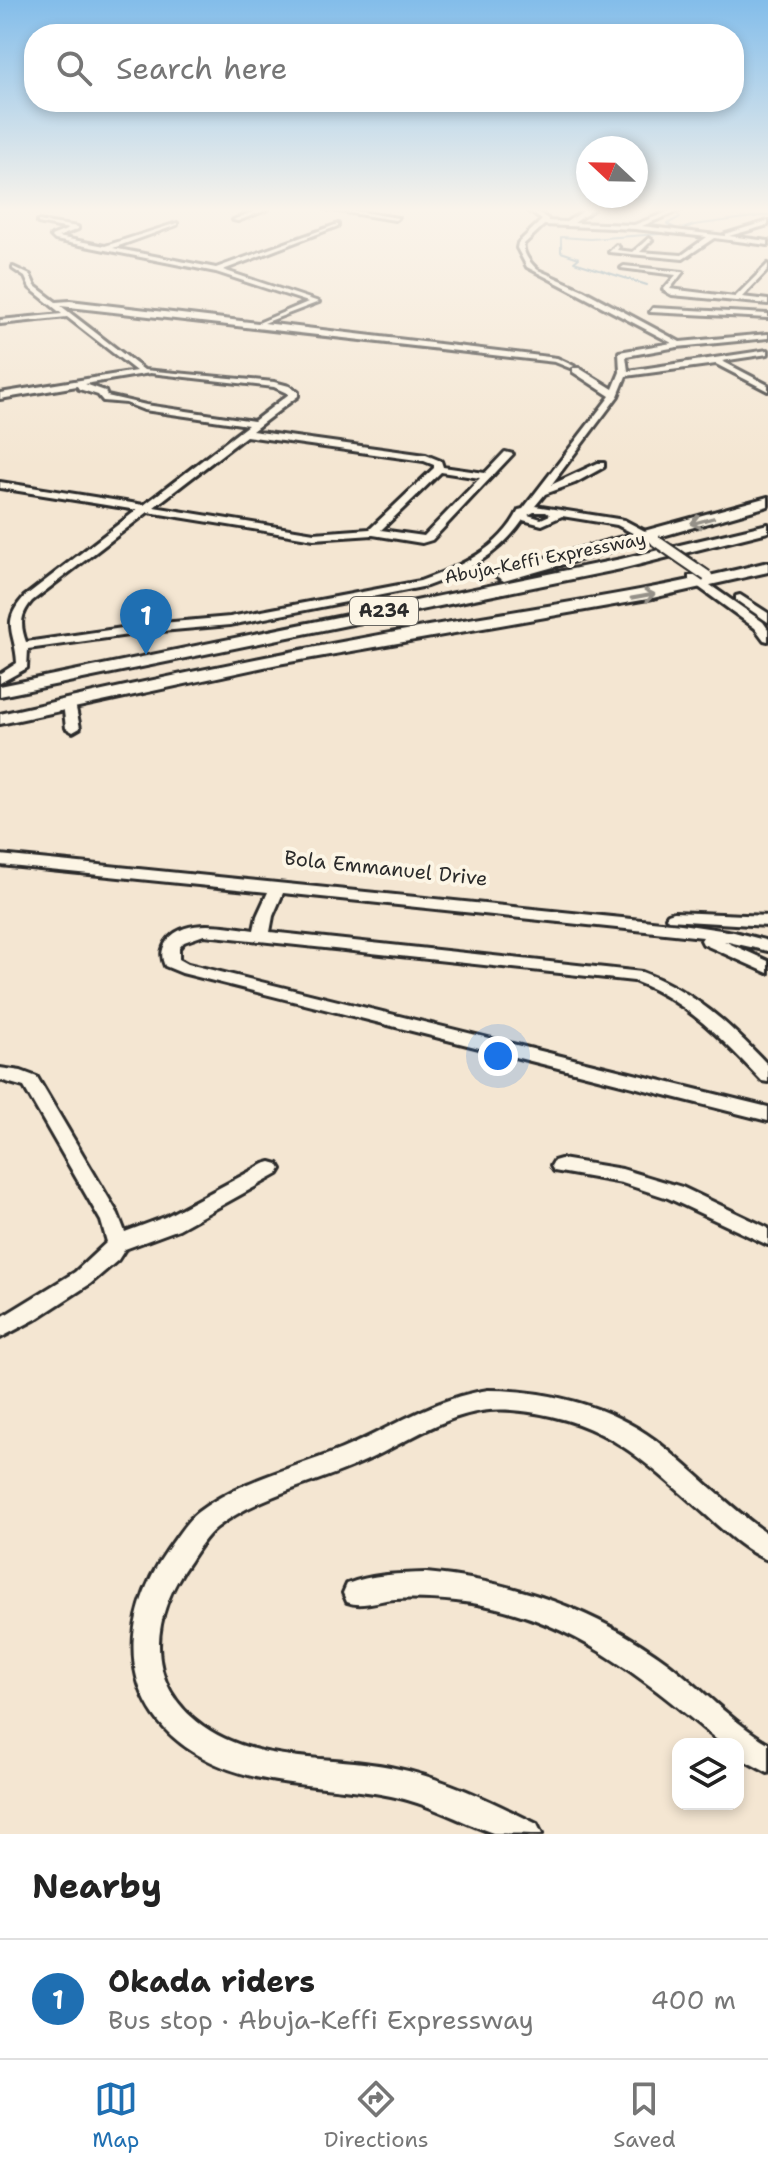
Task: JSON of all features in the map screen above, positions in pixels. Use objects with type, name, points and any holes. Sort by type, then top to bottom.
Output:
[{"type":"highway","name":"Abuja-Keffi Expressway","points":[[424,603],[562,556],[645,539],[768,501]]},
{"type":"highway","name":"Abuja-Keffi Expressway","points":[[0,691],[621,564],[768,528]]},
{"type":"highway","name":"Abuja-Keffi Expressway","points":[[0,705],[645,572],[768,542]]},
{"type":"highway","points":[[0,719],[268,662],[566,608],[768,567]]},
{"type":"highway","points":[[450,612],[566,608]]},
{"type":"street","points":[[43,295],[142,372]]},
{"type":"street","points":[[255,324],[315,302],[292,295]]},
{"type":"street","points":[[588,295],[677,344]]},
{"type":"street","points":[[689,295],[768,302]]},
{"type":"street","points":[[735,314],[736,300],[741,295]]},
{"type":"street","points":[[57,304],[70,303],[557,360],[614,396]]},
{"type":"street","points":[[653,310],[768,316]]},
{"type":"street","points":[[0,322],[69,315]]},
{"type":"street","points":[[506,538],[614,396],[622,373],[622,354],[677,344],[768,336]]},
{"type":"street","points":[[622,373],[768,352]]},
{"type":"street","points":[[714,361],[768,388]]},
{"type":"street","points":[[0,396],[163,371],[281,386],[295,392],[290,400],[144,508],[21,606],[14,615],[14,625],[23,665],[0,679]]},
{"type":"street","points":[[79,382],[82,387],[102,393],[103,398],[110,401],[127,401],[144,407],[257,424]]},
{"type":"street","points":[[245,433],[426,458],[438,463],[439,469]]},
{"type":"street","points":[[0,485],[323,537],[373,532],[414,539],[428,538],[508,454]]},
{"type":"street","points":[[543,492],[601,465]]},
{"type":"street","points":[[439,469],[486,476]]},
{"type":"street","points":[[373,532],[439,469]]},
{"type":"street","points":[[543,492],[554,514]]},
{"type":"street","points":[[525,512],[609,523],[645,539],[704,580],[768,618]]},
{"type":"street","points":[[525,512],[542,522]]},
{"type":"street","points":[[21,646],[150,628],[230,621],[423,584],[463,568],[506,538],[554,514]]},
{"type":"street","points":[[704,580],[759,625],[768,637]]},
{"type":"street","points":[[69,703],[73,728]]},
{"type":"street","name":"Bola Emmanuel Drive","points":[[0,850],[686,918],[768,921]]},
{"type":"street","name":"Bola Emmanuel Drive","points":[[0,860],[681,929],[768,946]]},
{"type":"street","points":[[261,935],[265,916],[278,888]]},
{"type":"street","points":[[681,929],[768,968]]},
{"type":"street","points":[[768,1076],[688,998],[662,984],[636,976],[261,935],[191,931],[172,944],[169,953],[171,962],[182,968],[768,1114]]},
{"type":"street","points":[[0,1074],[31,1082],[111,1220],[118,1243]]},
{"type":"street","points":[[561,1166],[622,1176],[675,1192],[768,1237]]},
{"type":"street","points":[[0,1329],[30,1314],[104,1260],[118,1243],[172,1223],[271,1169]]},
{"type":"street","points":[[527,1834],[487,1814],[394,1782],[222,1755],[190,1734],[162,1705],[149,1676],[142,1648],[150,1610],[171,1564],[205,1522],[265,1488],[356,1454],[415,1420],[462,1403],[506,1399],[573,1410],[646,1447],[705,1502],[768,1548]]},
{"type":"street","points":[[356,1593],[385,1586],[429,1586],[492,1595],[585,1627],[631,1653],[748,1747],[768,1759]]},
{"type":"place","name":"Okada riders","points":[[146,655]]}]
